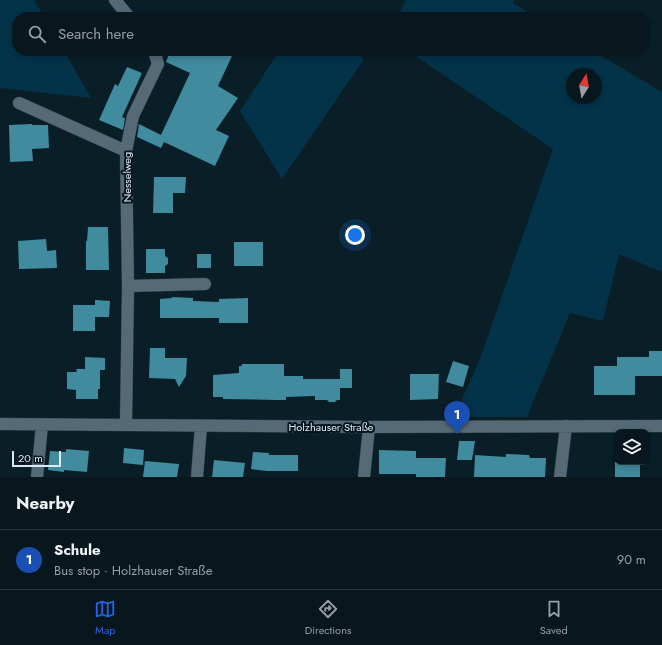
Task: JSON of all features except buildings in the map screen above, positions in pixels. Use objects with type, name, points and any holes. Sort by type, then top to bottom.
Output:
[{"type":"street","points":[[115,0],[125,12]]},
{"type":"street","name":"Nesselweg","points":[[126,425],[128,286],[126,151],[133,116],[158,64],[156,56]]},
{"type":"street","points":[[19,103],[126,151]]},
{"type":"street","points":[[128,286],[205,284]]},
{"type":"street","name":"Holzhauser Straße","points":[[0,424],[369,427],[662,426]]},
{"type":"street","points":[[37,477],[42,425]]},
{"type":"street","points":[[197,477],[201,426]]},
{"type":"street","points":[[560,477],[566,426]]},
{"type":"street","points":[[364,477],[369,427]]},
{"type":"shaded area","points":[[0,0],[34,0],[41,12],[12,12],[12,56],[67,56],[91,98],[0,88]]},
{"type":"shaded area","points":[[406,0],[513,0],[513,3],[528,12],[400,12]]},
{"type":"shaded area","points":[[276,56],[359,56],[364,59],[282,179],[240,111]]},
{"type":"shaded area","points":[[415,56],[601,56],[662,92],[662,272],[619,254],[603,321],[570,313],[527,417],[454,417],[480,359],[553,149]]},
{"type":"place","name":"Schule","points":[[457,434]]}]
